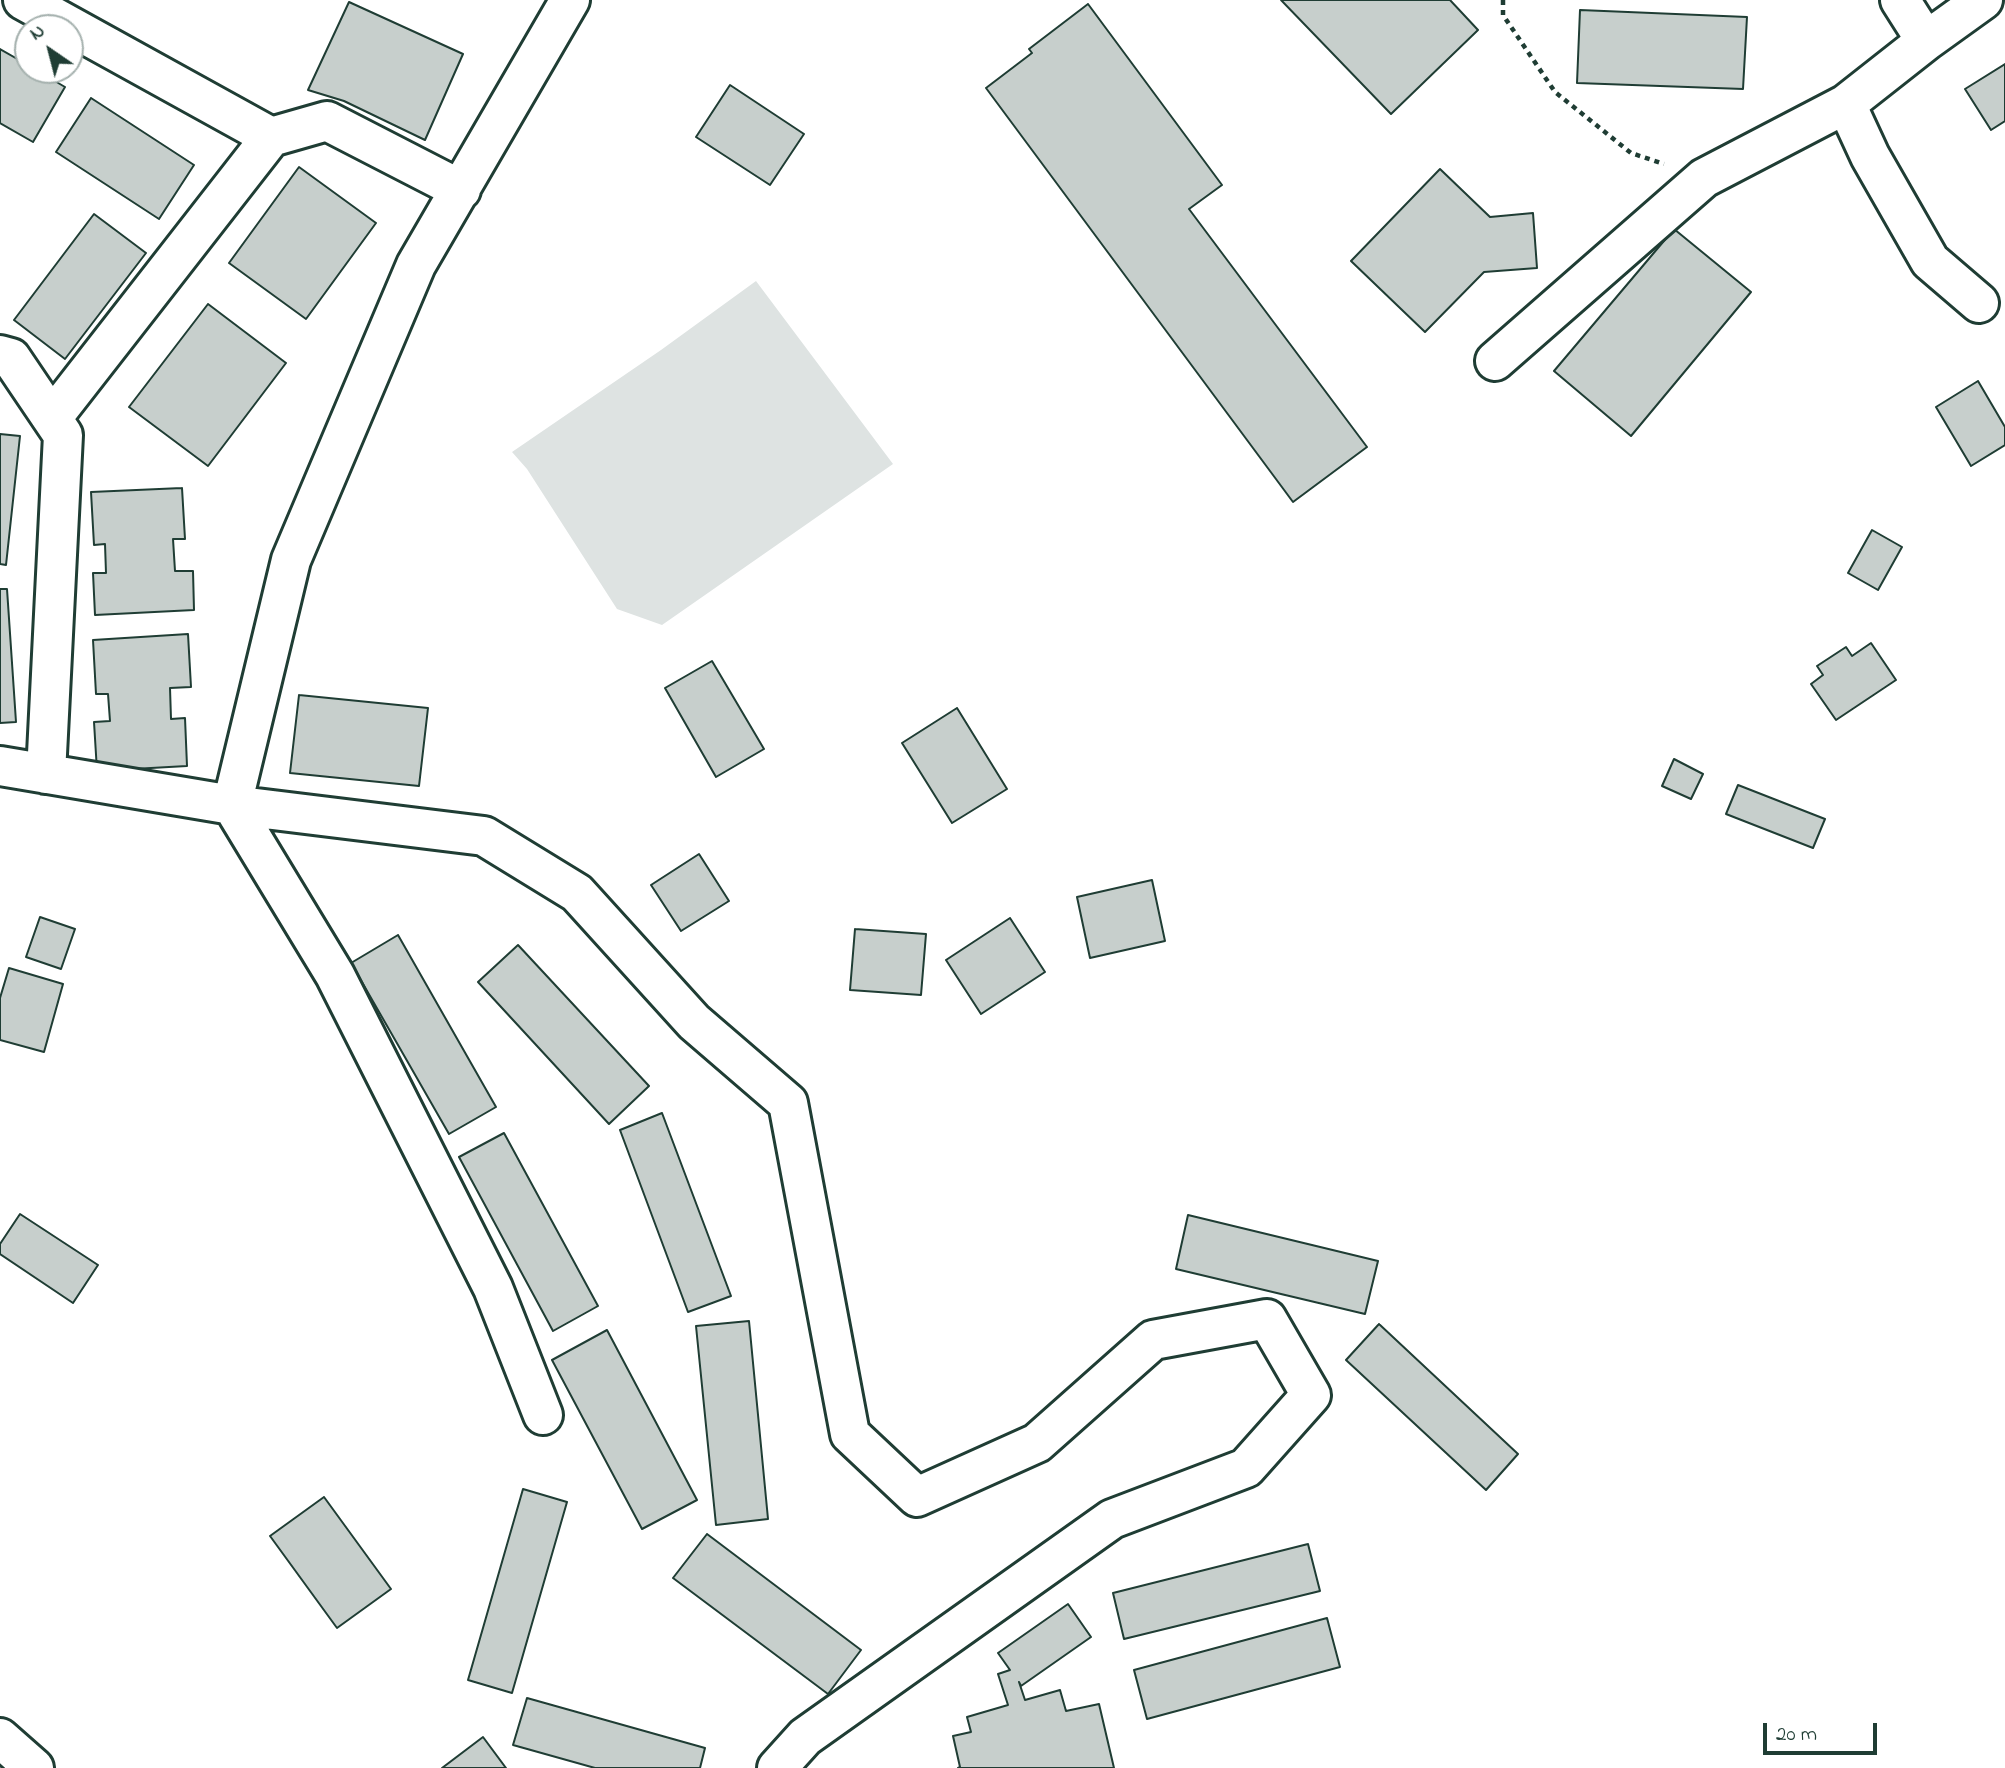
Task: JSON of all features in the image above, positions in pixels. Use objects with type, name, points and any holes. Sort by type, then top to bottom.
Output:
[{"type":"street","points":[[23,0],[271,137]]},
{"type":"street","points":[[543,1415],[493,1288],[335,975],[232,805],[291,560],[416,265],[570,0]]},
{"type":"street","points":[[1900,0],[1926,41]]},
{"type":"street","points":[[1495,361],[1704,178],[1846,104],[1983,0]]},
{"type":"street","points":[[1846,104],[1870,156],[1930,261],[1979,303]]},
{"type":"street","points":[[52,418],[271,137],[327,121],[461,190]]},
{"type":"street","points":[[0,355],[11,358],[63,435],[46,774]]},
{"type":"street","points":[[0,766],[232,805],[484,836],[577,892],[694,1022],[788,1103],[850,1434],[917,1497],[1037,1443],[1153,1340],[1266,1319],[1311,1395],[1246,1468],[1112,1519],[805,1737],[777,1768]]},
{"type":"street","points":[[0,1738],[34,1768]]},
{"type":"path","points":[[1503,0],[1503,15],[1555,92],[1631,153],[1704,178]]},
{"type":"shaded area","points":[[756,281],[893,464],[662,625],[617,609],[527,469],[512,452]]},
{"type":"building","points":[[1281,0],[1450,0],[1478,30],[1391,114]]},
{"type":"building","points":[[349,2],[463,54],[425,140],[344,101],[308,90]]},
{"type":"building","points":[[1088,4],[1222,185],[1189,209],[1367,447],[1293,502],[986,88],[1032,53],[1029,49]]},
{"type":"building","points":[[1580,10],[1747,17],[1743,89],[1577,83]]},
{"type":"building","points":[[0,49],[14,57],[14,84],[60,84],[65,87],[33,142],[0,123]]},
{"type":"building","points":[[2005,64],[2005,121],[1991,130],[1965,89]]},
{"type":"building","points":[[730,85],[804,134],[770,185],[696,137]]},
{"type":"building","points":[[91,98],[194,165],[159,219],[56,152]]},
{"type":"building","points":[[299,167],[376,223],[306,319],[229,263]]},
{"type":"building","points":[[1440,169],[1490,217],[1533,213],[1537,268],[1484,272],[1425,332],[1351,261]]},
{"type":"building","points":[[94,214],[146,253],[65,359],[14,320]]},
{"type":"building","points":[[1674,229],[1751,292],[1631,436],[1554,371]]},
{"type":"building","points":[[208,304],[286,363],[208,466],[129,407]]},
{"type":"building","points":[[1978,381],[2005,427],[2005,445],[1971,466],[1936,407]]},
{"type":"building","points":[[0,434],[20,436],[6,565],[0,564]]},
{"type":"building","points":[[182,488],[185,539],[173,539],[175,571],[193,571],[194,610],[95,615],[93,573],[106,573],[105,544],[94,545],[91,492]]},
{"type":"building","points":[[1872,530],[1902,547],[1878,590],[1848,573]]},
{"type":"building","points":[[0,589],[7,589],[16,722],[0,723]]},
{"type":"building","points":[[188,634],[191,687],[170,688],[171,719],[185,718],[187,766],[97,771],[94,722],[110,721],[108,694],[96,694],[93,640]]},
{"type":"building","points":[[1871,643],[1896,680],[1836,720],[1811,684],[1823,675],[1817,666],[1846,647],[1852,656]]},
{"type":"building","points":[[712,661],[764,749],[716,777],[665,688]]},
{"type":"building","points":[[299,695],[428,708],[419,786],[290,773]]},
{"type":"building","points":[[957,708],[1007,789],[952,823],[902,743]]},
{"type":"building","points":[[1674,759],[1703,774],[1691,799],[1662,786]]},
{"type":"building","points":[[1738,785],[1825,819],[1813,848],[1726,814]]},
{"type":"building","points":[[699,854],[729,901],[681,931],[651,885]]},
{"type":"building","points":[[1152,880],[1165,941],[1090,958],[1077,897]]},
{"type":"building","points":[[40,917],[75,929],[61,969],[26,957]]},
{"type":"building","points":[[1010,918],[1045,972],[981,1014],[946,960]]},
{"type":"building","points":[[855,929],[926,934],[921,995],[850,990]]},
{"type":"building","points":[[398,935],[496,1107],[449,1134],[351,963]]},
{"type":"building","points":[[518,945],[649,1086],[609,1124],[478,982]]},
{"type":"building","points":[[9,968],[63,984],[44,1052],[0,1040],[0,998]]},
{"type":"building","points":[[662,1113],[731,1296],[688,1312],[620,1130]]},
{"type":"building","points":[[504,1133],[598,1306],[553,1331],[459,1157]]},
{"type":"building","points":[[20,1214],[98,1265],[73,1303],[0,1254],[0,1244]]},
{"type":"building","points":[[1188,1215],[1378,1261],[1365,1314],[1176,1269]]},
{"type":"building","points":[[749,1321],[768,1519],[716,1525],[696,1326]]},
{"type":"building","points":[[1379,1324],[1518,1454],[1486,1490],[1346,1360]]},
{"type":"building","points":[[607,1330],[697,1500],[642,1529],[552,1360]]},
{"type":"building","points":[[523,1489],[567,1502],[512,1693],[468,1680]]},
{"type":"building","points":[[324,1497],[391,1589],[337,1628],[270,1536]]},
{"type":"building","points":[[707,1534],[861,1650],[828,1694],[673,1578]]},
{"type":"building","points":[[1308,1544],[1320,1591],[1124,1639],[1113,1593]]},
{"type":"building","points":[[1068,1604],[1091,1637],[1021,1686],[1019,1682],[1025,1700],[1060,1690],[1066,1711],[1099,1704],[1114,1768],[958,1768],[960,1767],[953,1736],[971,1732],[967,1717],[1008,1705],[998,1674],[1010,1670],[998,1653]]},
{"type":"building","points":[[1327,1618],[1340,1667],[1147,1719],[1134,1670]]},
{"type":"building","points":[[527,1698],[705,1748],[700,1768],[595,1768],[513,1745]]},
{"type":"building","points":[[483,1737],[506,1768],[442,1768]]}]
